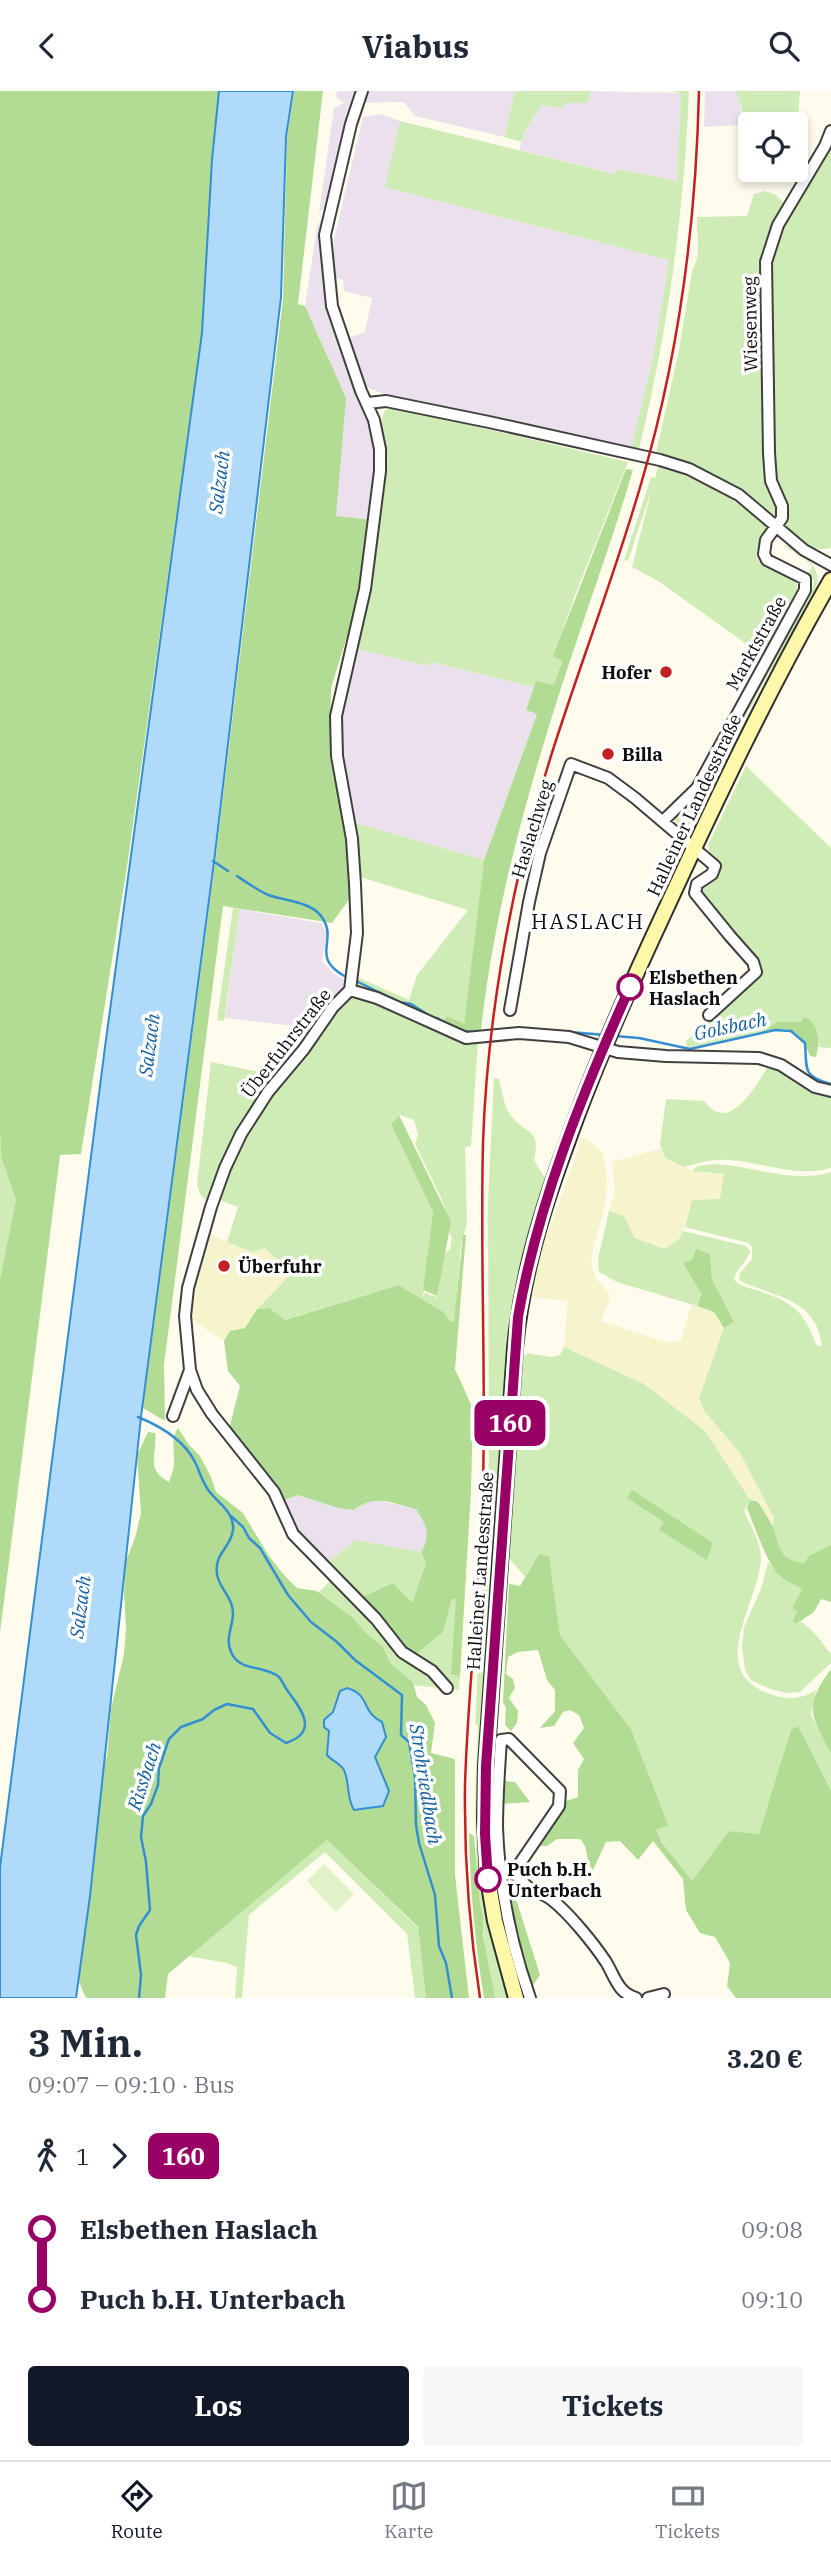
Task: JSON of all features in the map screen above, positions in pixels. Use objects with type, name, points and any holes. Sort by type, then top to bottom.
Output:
[{"type":"main road","name":"Halleiner Landesstraße","points":[[516,1998],[495,1921],[488,1879],[485,1819],[486,1766],[517,1327],[526,1275],[540,1218],[607,1039],[752,726],[831,580]]},
{"type":"street","points":[[350,990],[357,933],[355,884],[352,839],[337,756],[336,716],[363,602],[380,471],[378,433],[332,306],[325,235],[351,124],[362,91]]},
{"type":"street","name":"Wiesenweg","points":[[776,529],[782,518],[782,506],[771,481],[769,453],[766,262],[778,225],[831,131]]},
{"type":"street","points":[[368,403],[386,401],[489,422],[690,469],[739,495],[776,529],[804,550],[831,565]]},
{"type":"street","name":"Marktstraße","points":[[663,821],[697,788],[805,590],[805,579],[767,560],[764,554],[766,540],[776,529]]},
{"type":"street","name":"Haslachweg","points":[[510,1010],[540,853],[571,764],[608,778],[715,866],[712,874],[697,884],[695,893],[756,966],[754,976],[709,1015]]},
{"type":"street","name":"Überfuhrstraße","points":[[447,1688],[432,1671],[402,1652],[376,1619],[293,1534],[274,1492],[212,1414],[197,1390],[190,1370],[185,1316],[188,1288],[225,1168],[241,1134],[268,1092],[304,1049],[333,1007],[350,990],[377,998],[466,1038],[528,1034],[607,1039],[618,1052],[760,1058],[781,1065],[814,1087],[831,1091]]},
{"type":"street","name":"Überfuhrstraße","points":[[173,1416],[190,1370]]},
{"type":"street","points":[[514,1872],[559,1807],[561,1797],[560,1791],[509,1739],[500,1740],[497,1827],[514,1948],[530,1998]]},
{"type":"street","points":[[501,1869],[514,1872],[528,1887],[561,1908],[604,1960],[619,1987],[627,1995],[636,1998]]},
{"type":"street","points":[[648,1998],[664,1994]]},
{"type":"shaded area","points":[[337,91],[515,91],[504,137],[415,116],[404,102],[354,103],[329,204],[319,213],[334,108],[344,103],[336,97]]},
{"type":"shaded area","points":[[591,91],[681,93],[677,181],[617,169],[616,174],[519,150],[525,131],[541,105],[561,108],[567,103],[587,103]]},
{"type":"shaded area","points":[[705,91],[736,91],[742,112],[738,112],[738,125],[704,127]]},
{"type":"shaded area","points":[[381,114],[400,121],[386,187],[669,260],[652,363],[631,448],[386,395],[367,387],[348,338],[365,332],[372,298],[344,291],[343,280],[334,277],[332,265],[334,239],[363,117]]},
{"type":"shaded area","points":[[326,210],[327,305],[367,413],[374,440],[375,473],[371,520],[282,511],[329,359],[305,306],[317,227]]},
{"type":"shaded area","points":[[357,649],[429,666],[431,662],[534,687],[526,709],[537,713],[484,860],[352,822],[341,747],[342,702]]},
{"type":"shaded area","points":[[240,909],[321,923],[327,934],[322,961],[334,974],[347,981],[344,989],[313,1028],[225,1018]]},
{"type":"shaded area","points":[[580,1137],[592,1142],[602,1153],[606,1166],[604,1210],[591,1265],[597,1280],[609,1293],[609,1301],[601,1321],[669,1343],[681,1340],[691,1305],[714,1312],[724,1328],[699,1398],[705,1412],[740,1453],[774,1518],[772,1524],[758,1502],[750,1500],[704,1431],[644,1384],[564,1347],[568,1301],[530,1297],[544,1235],[547,1235],[577,1153]]},
{"type":"shaded area","points":[[662,1148],[665,1158],[692,1171],[724,1174],[720,1200],[692,1200],[679,1239],[666,1249],[635,1238],[624,1216],[609,1211],[615,1191],[612,1162]]},
{"type":"shaded area","points":[[207,1233],[252,1252],[265,1248],[292,1273],[257,1309],[245,1328],[230,1331],[224,1341],[189,1318],[194,1275]]},
{"type":"shaded area","points":[[298,1495],[338,1508],[354,1510],[364,1503],[376,1500],[416,1509],[427,1525],[427,1543],[421,1552],[356,1540],[326,1564],[295,1531],[281,1501]]},
{"type":"green space","points":[[0,91],[219,91],[212,160],[202,333],[128,860],[81,1154],[60,1155],[0,1633],[0,1279],[16,1200],[1,1157],[0,1132]]},
{"type":"green space","points":[[294,91],[323,91],[298,304],[305,306],[346,398],[336,516],[371,520],[353,617],[331,688],[330,757],[347,840],[350,898],[332,923],[223,906],[164,1365],[165,1421],[143,1408],[216,855],[283,298],[287,139]]},
{"type":"green space","points":[[515,91],[591,91],[587,103],[567,103],[561,108],[541,105],[521,142],[504,137]]},
{"type":"green space","points":[[670,91],[689,91],[687,137],[673,271],[639,449],[631,448],[652,363],[669,260],[385,187],[400,121],[615,174],[617,169],[677,181],[681,93]]},
{"type":"green space","points":[[736,91],[800,91],[798,112],[742,112]]},
{"type":"green space","points":[[831,141],[831,548],[824,549],[804,544],[792,536],[783,525],[773,471],[768,283],[774,242]]},
{"type":"green space","points":[[765,191],[776,195],[783,202],[767,246],[768,476],[780,506],[777,517],[749,495],[720,478],[690,464],[656,453],[679,350],[692,271],[697,258],[697,217],[747,216],[754,194]]},
{"type":"green space","points":[[393,407],[628,462],[575,595],[554,656],[562,660],[554,686],[536,681],[534,687],[431,662],[429,666],[357,649],[374,559],[386,468],[383,416],[385,410]]},
{"type":"green space","points":[[658,467],[695,478],[723,492],[764,523],[766,530],[759,543],[758,560],[796,582],[798,590],[762,655],[658,581],[632,567],[652,488],[628,561],[624,560],[651,477],[655,478]]},
{"type":"green space","points":[[626,469],[633,470],[560,691],[517,837],[499,914],[481,1031],[461,1030],[444,1021],[447,1016],[464,1024],[484,860],[537,714],[526,710],[536,681],[554,685],[562,661],[553,656]]},
{"type":"green space","points":[[782,544],[803,554],[813,565],[818,579],[817,587],[747,713],[692,822],[687,828],[683,828],[676,822],[676,818],[704,786],[813,587],[814,581],[809,573],[812,566],[810,563]]},
{"type":"green space","points":[[791,638],[700,818],[695,822],[742,727]]},
{"type":"green space","points":[[746,766],[831,848],[831,1048],[819,1047],[818,1031],[800,1022],[777,1022],[759,1033],[687,1048],[686,1041],[759,975],[759,961],[702,894],[702,888],[720,873],[721,865],[709,851],[708,845]]},
{"type":"green space","points":[[352,822],[484,860],[464,1025],[447,1016],[444,1021],[431,1020],[355,985],[355,976],[409,1000],[417,975],[468,910],[360,877]]},
{"type":"green space","points":[[233,908],[240,909],[224,1021],[217,1020]]},
{"type":"green space","points":[[363,996],[478,1040],[471,1146],[465,1147],[467,1223],[461,1244],[455,1323],[399,1285],[284,1320],[269,1308],[257,1309],[292,1273],[265,1248],[252,1252],[227,1242],[238,1207],[217,1199],[253,1121],[348,997]],"holes":[[[399,1115],[414,1120],[418,1134],[415,1144],[442,1200],[446,1225],[452,1238],[450,1249],[442,1256],[437,1297],[426,1292],[423,1296],[433,1212],[391,1124]]]},
{"type":"green space","points":[[805,1017],[817,1030],[816,1057],[810,1056],[801,1039],[791,1031],[778,1029],[759,1033],[777,1022],[800,1022]]},
{"type":"green space","points":[[211,1062],[278,1076],[206,1200],[197,1185]]},
{"type":"green space","points":[[769,1065],[785,1071],[814,1089],[831,1094],[831,1168],[805,1171],[722,1160],[684,1167],[665,1158],[660,1144],[666,1099],[704,1101],[713,1110],[723,1113],[741,1104]]},
{"type":"green space","points":[[494,1078],[499,1079],[509,1113],[534,1137],[534,1160],[545,1178],[526,1245],[512,1315],[486,1904],[509,1998],[495,1998],[488,1964],[479,1896],[475,1829],[478,1726],[475,1724],[489,1456],[488,1201]]},
{"type":"green space","points":[[399,1115],[451,1222],[437,1296],[423,1290],[433,1212],[391,1124]]},
{"type":"green space","points":[[0,1132],[1,1157],[16,1200],[0,1279]]},
{"type":"green space","points":[[716,1164],[788,1175],[831,1172],[831,1545],[804,1563],[788,1558],[776,1543],[774,1518],[740,1453],[705,1412],[699,1398],[724,1328],[734,1322],[712,1279],[710,1254],[697,1306],[617,1282],[599,1272],[598,1259],[609,1211],[624,1216],[635,1238],[665,1249],[679,1239],[683,1231],[746,1246],[750,1251],[749,1255],[734,1280],[789,1304],[802,1316],[817,1346],[822,1346],[818,1330],[802,1308],[739,1280],[740,1273],[752,1259],[752,1247],[748,1243],[685,1227],[692,1200],[720,1199],[724,1174],[692,1171],[698,1166]]},
{"type":"green space","points":[[463,1235],[466,1235],[455,1369],[473,1409],[460,1676],[451,1674],[456,1599],[452,1599],[443,1632],[413,1657],[360,1598],[393,1583],[412,1603],[426,1563],[421,1552],[427,1535],[423,1520],[416,1509],[377,1501],[354,1510],[338,1508],[298,1495],[281,1501],[229,1429],[240,1386],[228,1371],[224,1341],[230,1331],[245,1328],[257,1309],[269,1308],[285,1320],[399,1285],[443,1312],[454,1322]]},
{"type":"green space","points":[[696,1249],[710,1254],[712,1279],[734,1322],[724,1328],[714,1312],[697,1306],[701,1293],[683,1263],[692,1260]]},
{"type":"green space","points":[[564,1347],[644,1384],[705,1431],[750,1500],[744,1511],[757,1538],[761,1556],[759,1574],[740,1633],[740,1669],[750,1683],[776,1696],[799,1697],[816,1690],[811,1715],[831,1754],[831,1791],[798,1727],[792,1730],[759,1834],[729,1831],[692,1882],[662,1843],[656,1830],[667,1825],[631,1729],[560,1635],[549,1557],[539,1554],[525,1577],[509,1558],[523,1357],[528,1353],[551,1357],[560,1355]]},
{"type":"green space","points":[[178,1428],[200,1456],[216,1492],[243,1513],[284,1575],[297,1588],[317,1591],[352,1617],[383,1647],[391,1664],[413,1682],[417,1697],[426,1705],[435,1723],[431,1753],[455,1759],[455,1875],[469,1998],[426,1998],[418,1927],[327,1840],[168,1974],[165,1998],[86,1998],[75,1973],[77,1953],[87,1928],[85,1907],[98,1784],[107,1756],[111,1709],[124,1654],[126,1561],[141,1513],[137,1455],[148,1432],[155,1433],[154,1466],[161,1477],[169,1482],[174,1466],[174,1437]]},
{"type":"green space","points":[[632,1490],[713,1543],[707,1560],[659,1530],[664,1522],[627,1498]]},
{"type":"green space","points":[[750,1500],[758,1502],[773,1527],[779,1547],[790,1559],[804,1563],[809,1556],[831,1545],[831,1602],[821,1599],[814,1612],[796,1624],[793,1621],[797,1612],[792,1608],[802,1589],[780,1576],[769,1561],[747,1508]]},
{"type":"green space","points":[[356,1540],[421,1552],[426,1563],[412,1604],[360,1598],[326,1564]]},
{"type":"green space","points":[[539,1554],[549,1556],[560,1635],[631,1729],[668,1825],[656,1830],[662,1843],[692,1881],[729,1831],[759,1834],[791,1730],[798,1726],[831,1791],[831,1998],[736,1998],[727,1986],[730,1963],[715,1937],[700,1933],[686,1910],[683,1879],[653,1841],[638,1860],[620,1841],[606,1842],[593,1870],[580,1839],[557,1839],[547,1846],[537,1846],[563,1802],[578,1797],[578,1770],[584,1759],[573,1743],[584,1728],[579,1715],[570,1710],[563,1712],[554,1726],[540,1728],[555,1711],[555,1690],[547,1680],[538,1650],[518,1652],[508,1657],[506,1674],[513,1679],[515,1688],[509,1698],[518,1711],[517,1723],[511,1731],[505,1725],[506,1708],[503,1702],[509,1584],[520,1586]]},
{"type":"green space","points":[[768,1562],[780,1576],[802,1589],[792,1608],[797,1612],[796,1624],[801,1622],[810,1629],[831,1654],[831,1663],[800,1692],[787,1693],[770,1689],[751,1680],[745,1670],[742,1647],[744,1627],[761,1589]]},
{"type":"green space","points":[[333,1578],[446,1689],[414,1685],[391,1664],[383,1647],[352,1617],[319,1592]]},
{"type":"green space","points":[[452,1599],[457,1599],[451,1674],[460,1676],[459,1690],[450,1689],[413,1657],[443,1632]]},
{"type":"green space","points":[[831,1669],[831,1754],[815,1720],[813,1702]]},
{"type":"green space","points":[[503,1781],[515,1782],[530,1802],[501,1804]]},
{"type":"green space","points":[[469,1833],[474,1836],[483,1935],[495,1998],[484,1998],[470,1874]]},
{"type":"green space","points":[[327,1840],[418,1928],[426,1998],[415,1998],[407,1934],[325,1852],[249,1915],[242,1998],[235,1998],[237,1967],[187,1956]]},
{"type":"green space","points":[[324,1864],[354,1894],[336,1912],[307,1881]]},
{"type":"green space","points":[[510,1880],[540,1975],[531,1988],[519,1950],[509,1902]]},
{"type":"water","name":"Salzach","points":[[219,91],[293,91],[286,137],[281,297],[214,862],[141,1417],[90,1896],[76,1998],[0,1998],[0,1867],[105,1047],[202,333],[212,160]]},
{"type":"water","points":[[347,1688],[360,1695],[375,1718],[382,1722],[386,1737],[375,1757],[389,1791],[383,1806],[354,1810],[344,1770],[327,1755],[329,1731],[324,1727],[324,1720],[333,1712],[340,1691]]},
{"type":"waterway","name":"Golsbach","points":[[213,861],[228,871]]},
{"type":"waterway","name":"Golsbach","points":[[237,876],[266,894],[303,904],[316,911],[326,925],[326,955],[329,962],[346,977]]},
{"type":"waterway","name":"Golsbach","points":[[356,981],[399,1002],[411,1004],[430,1016]]},
{"type":"waterway","name":"Golsbach","points":[[437,1018],[450,1025]]},
{"type":"waterway","name":"Golsbach","points":[[615,1036],[639,1038],[690,1049],[775,1030],[791,1031],[805,1043],[806,1066],[811,1075],[831,1084]]},
{"type":"waterway","name":"Golsbach","points":[[462,1031],[476,1032]]},
{"type":"waterway","name":"Golsbach","points":[[570,1032],[605,1035]]},
{"type":"waterway","name":"Rissbach","points":[[138,1417],[163,1429],[185,1447],[207,1488],[229,1513],[233,1524],[232,1536],[217,1567],[218,1579],[232,1607],[230,1649],[241,1663],[279,1677],[298,1705],[305,1727],[302,1733],[286,1743],[270,1733],[253,1709],[227,1704],[203,1719],[181,1727],[169,1739],[159,1768],[158,1785],[143,1816],[141,1837],[150,1910],[136,1935],[141,1975],[139,1998]]},
{"type":"waterway","name":"Strohriedlbach","points":[[231,1516],[260,1548],[288,1595],[311,1622],[355,1660],[402,1695],[401,1735],[409,1742],[415,1777],[419,1843],[435,1895],[439,1946],[446,1963],[452,1998]]},
{"type":"railway","points":[[480,1998],[468,1891],[465,1785],[482,1522],[483,1143],[495,1003],[521,864],[533,816],[641,484],[666,387],[689,240],[699,91]]},
{"type":"bus line","name":"160","points":[[488,1879],[485,1834],[486,1766],[518,1317],[531,1248],[540,1218],[606,1041],[630,987]]},
{"type":"place","name":"Hofer","points":[[666,672]]},
{"type":"place","name":"Billa","points":[[608,754]]},
{"type":"place","name":"Elsbethen Haslach","points":[[630,987]]},
{"type":"place","name":"Überfuhr","points":[[224,1266]]},
{"type":"place","name":"Puch b.H. Unterbach","points":[[488,1879]]},
{"type":"district","name":"HASLACH","points":[[588,921]]}]
